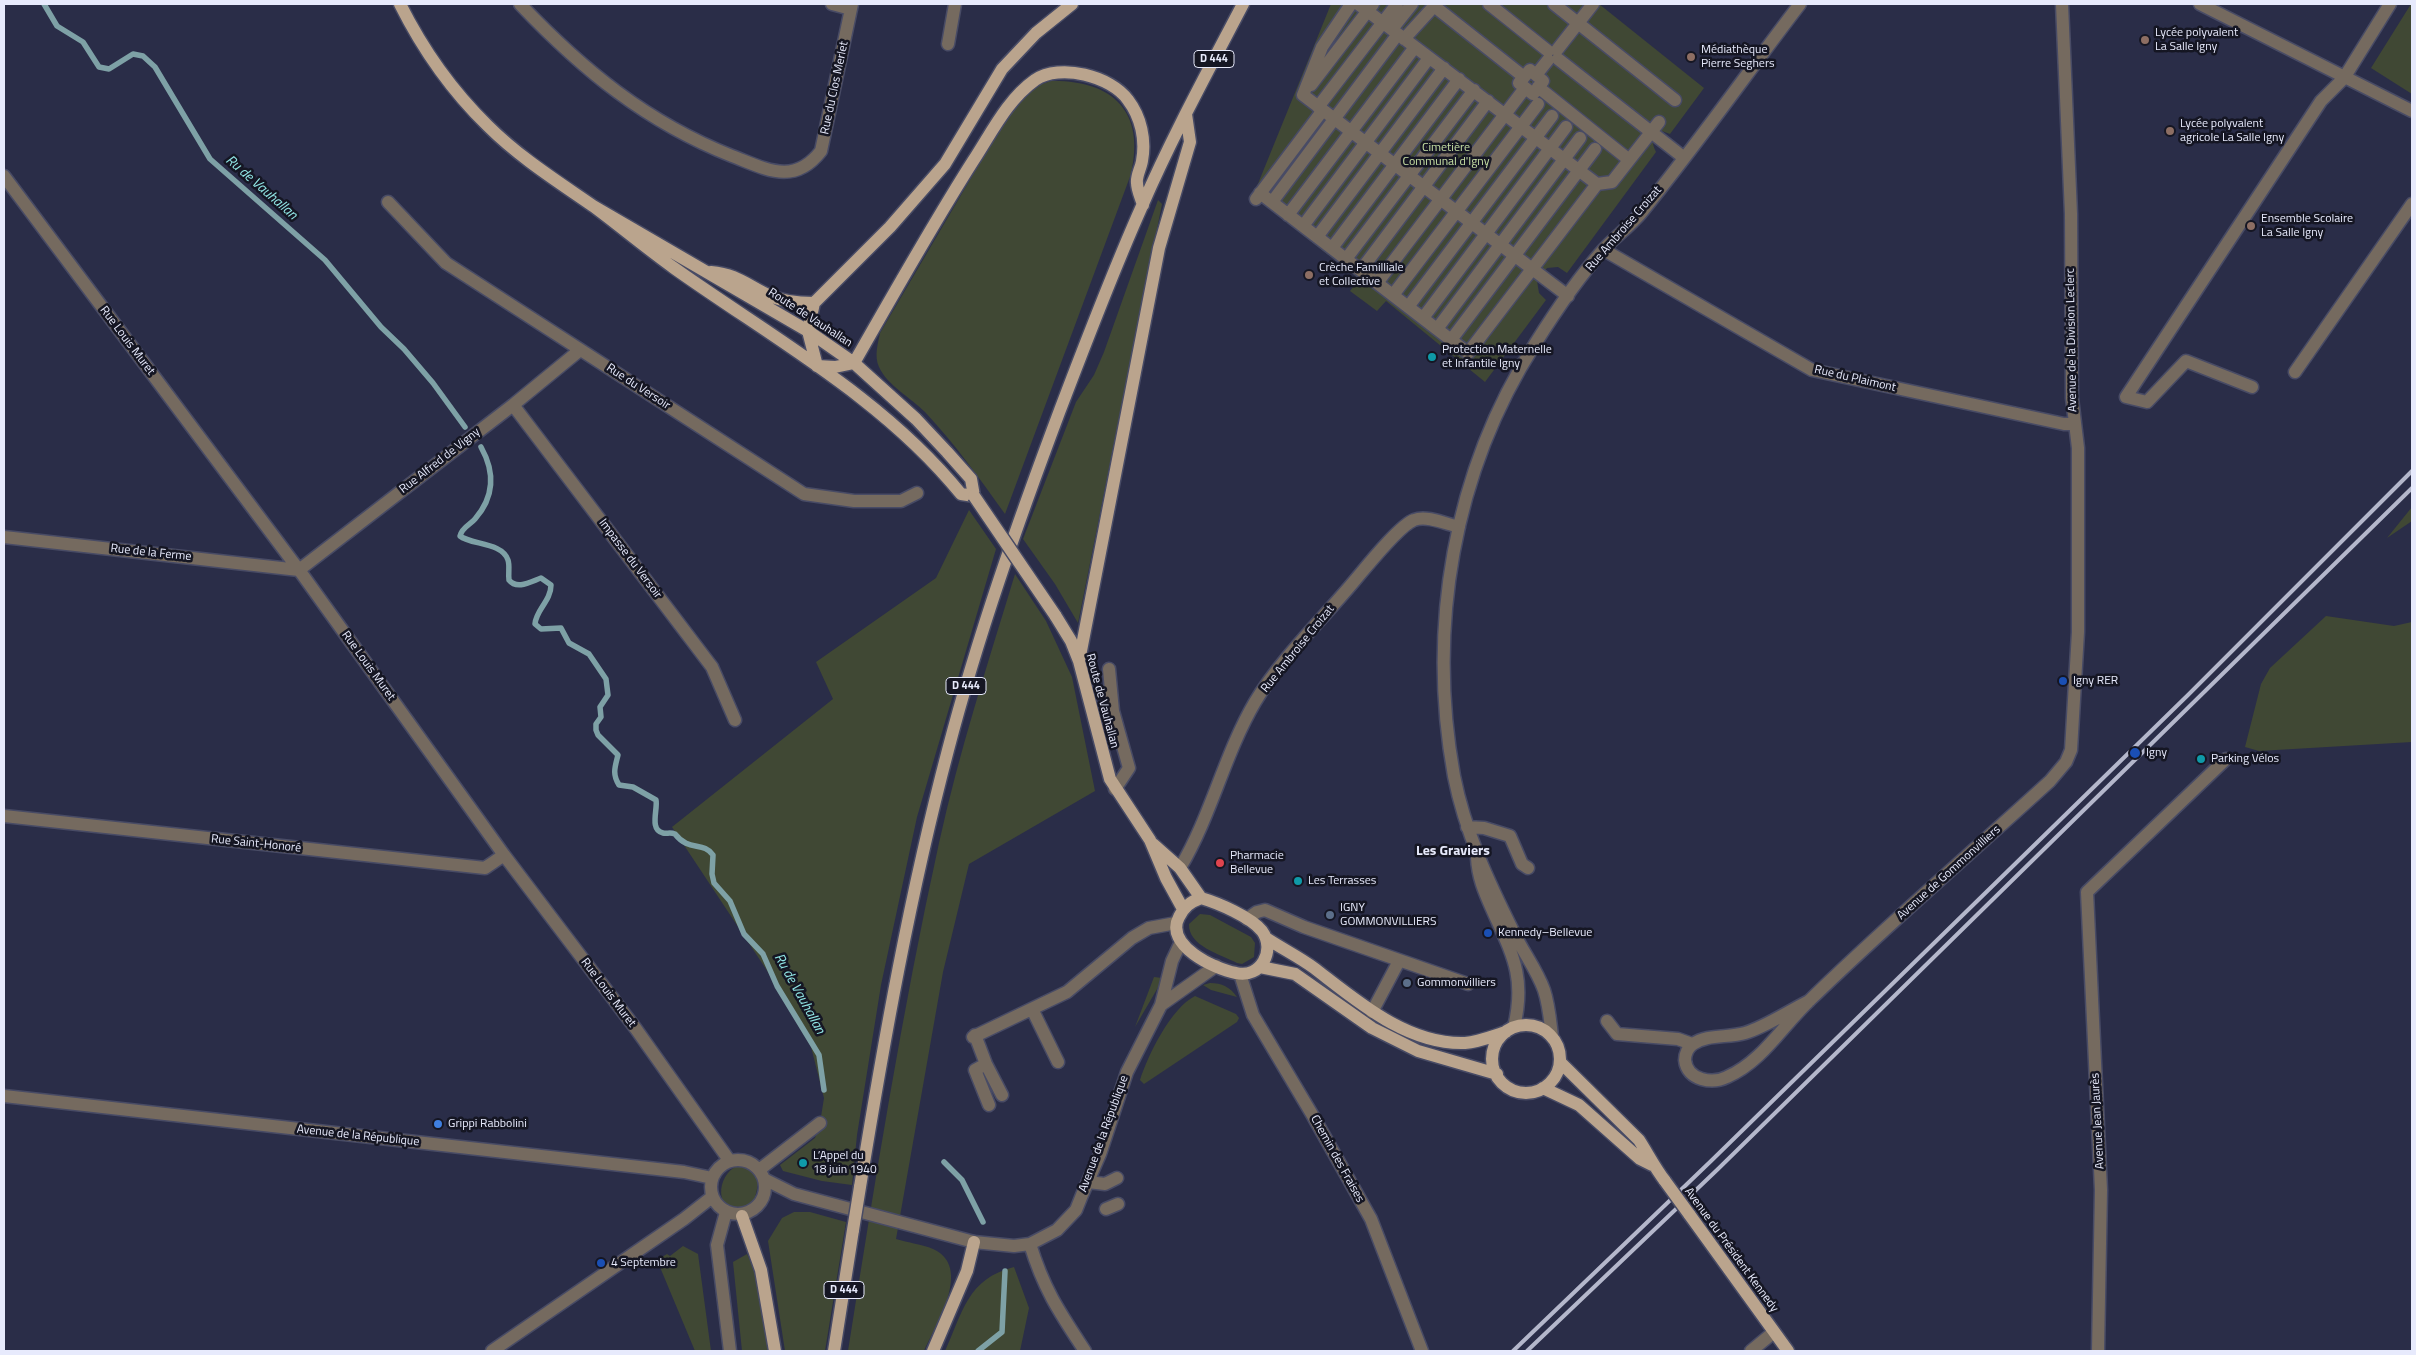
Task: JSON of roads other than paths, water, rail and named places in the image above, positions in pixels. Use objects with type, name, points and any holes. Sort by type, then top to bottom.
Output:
[{"type":"main road","name":"Route de Vauhallan","points":[[400,4],[438,68],[488,126],[545,174],[593,206],[674,268],[743,313],[871,405],[903,432],[961,494],[974,496]]},
{"type":"main road","points":[[1072,4],[1036,33],[1002,69],[945,164],[890,228],[814,303],[808,331],[817,366],[835,367],[854,363],[936,218],[1013,99],[1037,79],[1064,72],[1088,75],[1109,83],[1128,99],[1140,121],[1144,144],[1142,163],[1136,182],[1143,205]]},
{"type":"main road","name":"D 444","points":[[834,1351],[860,1187],[906,925],[948,747],[984,624],[1035,477],[1101,303],[1143,205],[1186,114],[1243,4]]},
{"type":"main road","points":[[1079,661],[1159,248],[1190,142],[1186,114]]},
{"type":"main road","name":"Route de Vauhallan","points":[[593,206],[808,331],[854,363],[916,419],[972,480],[974,496],[1071,640],[1079,661],[1104,762],[1115,789],[1150,840],[1166,878],[1183,909]]},
{"type":"main road","points":[[709,272],[729,274],[770,296],[797,303],[814,303]]},
{"type":"main road","name":"Route de Vauhallan","points":[[1150,840],[1180,868],[1201,898]]},
{"type":"main road","points":[[1201,898],[1213,901],[1258,926],[1266,938],[1268,946],[1267,954],[1260,967],[1246,974],[1240,974],[1216,966],[1188,950],[1181,942],[1175,930],[1176,923],[1183,909],[1193,901],[1201,898]]},
{"type":"main road","points":[[1266,938],[1313,968],[1372,1012],[1390,1022],[1438,1041],[1467,1043],[1510,1029],[1528,1025],[1538,1027],[1552,1036],[1559,1050],[1560,1062],[1558,1072],[1543,1088],[1531,1092],[1519,1092],[1508,1087],[1493,1067],[1493,1054],[1497,1042],[1510,1029]]},
{"type":"main road","points":[[1260,967],[1295,974],[1372,1028],[1418,1051],[1497,1074]]},
{"type":"main road","name":"Avenue du Président Kennedy","points":[[1560,1062],[1638,1140],[1648,1153],[1652,1165],[1788,1351]]},
{"type":"main road","name":"Avenue du Président Kennedy","points":[[1543,1088],[1579,1105],[1640,1159],[1652,1165]]},
{"type":"main road","points":[[742,1216],[761,1270],[775,1351]]},
{"type":"main road","points":[[932,1351],[967,1271],[974,1242]]},
{"type":"street","name":"Rue du Clos Merlet","points":[[520,4],[579,63],[618,94],[671,128],[688,137],[769,170],[787,172],[807,167],[820,151],[852,6]]},
{"type":"street","points":[[832,4],[852,6]]},
{"type":"street","points":[[948,44],[955,4]]},
{"type":"street","points":[[1303,96],[1322,48],[1351,4]]},
{"type":"street","points":[[1394,31],[1397,4]]},
{"type":"street","points":[[1272,202],[1334,119],[1412,4]]},
{"type":"street","points":[[1489,4],[1553,55],[1655,126],[1683,158]]},
{"type":"street","points":[[1554,4],[1675,100]]},
{"type":"street","points":[[1377,283],[1505,113],[1594,4]]},
{"type":"street","name":"Rue Ambroise Croizat","points":[[1180,868],[1198,836],[1236,740],[1254,704],[1275,674],[1370,562],[1407,524],[1423,519],[1458,529],[1474,472],[1493,424],[1518,372],[1568,296],[1604,250],[1640,214],[1800,4]]},
{"type":"street","name":"Avenue de la Division Leclerc","points":[[2062,4],[2071,214],[2072,398],[2078,448],[2078,632],[2075,664],[2074,735]]},
{"type":"street","points":[[2200,4],[2412,111]]},
{"type":"street","points":[[2252,387],[2186,361],[2147,402],[2126,397],[2321,101],[2344,78],[2390,4]]},
{"type":"street","points":[[1628,159],[1435,5],[1394,31],[1321,109],[1258,196],[1272,202],[1468,353],[1598,184],[1612,182],[1655,126]]},
{"type":"street","points":[[1303,96],[1366,6],[1394,31],[1598,184]]},
{"type":"street","points":[[1288,215],[1415,47]]},
{"type":"street","points":[[1302,226],[1430,58]]},
{"type":"street","points":[[1317,237],[1444,68]]},
{"type":"street","points":[[1332,248],[1459,79]]},
{"type":"street","points":[[1346,259],[1474,90]]},
{"type":"street","points":[[1303,96],[1568,296]]},
{"type":"street","points":[[1361,270],[1488,101]]},
{"type":"street","points":[[1393,295],[1538,104]]},
{"type":"street","points":[[1408,306],[1552,116]]},
{"type":"street","points":[[1423,318],[1566,127]]},
{"type":"street","points":[[1437,329],[1580,138]]},
{"type":"street","points":[[1452,340],[1595,150]]},
{"type":"street","name":"Rue Louis Muret","points":[[4,176],[299,570],[504,855],[636,1029],[729,1160]]},
{"type":"street","name":"Rue du Versoir","points":[[388,202],[446,263],[804,494],[854,501],[901,501],[916,493]]},
{"type":"street","points":[[2294,372],[2412,204]]},
{"type":"street","name":"Rue du Plaimont","points":[[1604,250],[1812,370],[2064,424],[2074,424]]},
{"type":"street","name":"Rue Alfred de Vigny","points":[[299,570],[513,405],[580,350]]},
{"type":"street","name":"Impasse du Versoir","points":[[513,405],[712,667],[735,720]]},
{"type":"street","points":[[1458,529],[1447,590],[1443,638],[1444,694],[1449,745],[1467,827],[1477,855],[1515,935],[1543,987],[1552,1036]]},
{"type":"street","name":"Rue de la Ferme","points":[[4,537],[299,570]]},
{"type":"street","points":[[1109,669],[1113,711],[1129,768],[1115,789]]},
{"type":"street","name":"Avenue de Gommonvilliers","points":[[1809,1001],[1745,1033],[1703,1040],[1692,1044],[1686,1052],[1685,1062],[1695,1076],[1713,1082],[1728,1077],[1764,1050],[1809,1001],[2050,781],[2066,762],[2074,735]]},
{"type":"street","name":"Avenue Jean Jaurès","points":[[2098,1351],[2101,1190],[2087,892],[2226,759]]},
{"type":"street","name":"Rue Saint-Honoré","points":[[4,816],[485,868],[504,855]]},
{"type":"street","points":[[1467,827],[1484,828],[1510,836],[1522,864],[1528,868]]},
{"type":"street","points":[[1477,855],[1478,876],[1516,965],[1520,1000],[1510,1029]]},
{"type":"street","points":[[1247,920],[1257,912],[1265,910],[1304,927],[1468,984]]},
{"type":"street","points":[[1002,1095],[974,1036],[1067,992],[1132,938],[1148,928],[1176,923]]},
{"type":"street","name":"Avenue de la République","points":[[762,1174],[794,1194],[974,1242],[1014,1246],[1030,1244],[1057,1230],[1076,1210],[1100,1154],[1127,1072],[1160,1005],[1172,960],[1181,942]]},
{"type":"street","points":[[1372,1012],[1399,961]]},
{"type":"street","name":"Avenue de la République","points":[[1160,1005],[1216,966]]},
{"type":"street","name":"Chemin des Fraises","points":[[1240,974],[1253,1015],[1371,1219],[1422,1351]]},
{"type":"street","points":[[1032,1009],[1058,1062]]},
{"type":"street","points":[[1607,1022],[1616,1034],[1678,1038],[1692,1044]]},
{"type":"street","points":[[986,1064],[975,1070],[989,1105]]},
{"type":"street","name":"Avenue de la République","points":[[4,1096],[684,1172],[712,1178]]},
{"type":"street","points":[[762,1174],[820,1123]]},
{"type":"street","points":[[729,1160],[743,1160],[762,1174],[763,1198],[758,1206],[742,1216],[726,1212],[712,1197],[712,1178],[717,1169],[729,1160]]},
{"type":"street","points":[[1088,1182],[1105,1184],[1117,1178]]},
{"type":"street","name":"Avenue de la République","points":[[763,1198],[794,1194]]},
{"type":"street","points":[[492,1351],[684,1219],[712,1197]]},
{"type":"street","points":[[1106,1209],[1118,1204]]},
{"type":"street","points":[[726,1212],[717,1245],[730,1351]]},
{"type":"street","points":[[1030,1244],[1039,1273],[1051,1301],[1086,1351]]},
{"type":"street","points":[[1752,1351],[1774,1332]]},
{"type":"waterway","name":"Ru de Vauhallan","points":[[44,4],[57,26],[83,42],[99,67],[109,69],[133,54],[143,56],[155,67],[210,159],[325,260],[381,327],[404,349],[433,383],[465,427]]},
{"type":"waterway","name":"Ru de Vauhallan","points":[[481,447],[486,456],[491,475],[489,493],[482,510],[462,530],[460,536],[493,547],[505,554],[509,562],[509,580],[512,583],[520,585],[541,578],[551,585],[549,596],[538,614],[535,624],[541,629],[561,628],[569,643],[589,654],[606,679],[608,695],[600,707],[601,717],[596,724],[596,730],[598,735],[618,755],[615,777],[619,785],[633,787],[656,800],[655,824],[659,831],[675,834],[685,843],[705,848],[713,855],[712,874],[714,883],[730,901],[744,934],[763,954],[777,986],[819,1055],[824,1090]]},
{"type":"waterway","name":"Ru de Vauhallan","points":[[944,1162],[962,1180],[983,1222]]},
{"type":"waterway","name":"Ru de Vauhallan","points":[[978,1351],[1002,1332],[1005,1271]]},
{"type":"railway","points":[[1513,1351],[1711,1161],[2188,695],[2412,471]]},
{"type":"railway","points":[[1527,1351],[1718,1169],[2412,488]]},
{"type":"place","name":"Lycée polyvalent La Salle Igny","points":[[2145,40]]},
{"type":"place","name":"Médiathèque Pierre Seghers","points":[[1691,57]]},
{"type":"place","name":"Lycée polyvalent agricole La Salle Igny","points":[[2170,131]]},
{"type":"place","name":"Ensemble Scolaire La Salle Igny","points":[[2251,226]]},
{"type":"place","name":"Crèche Familliale et Collective","points":[[1309,275]]},
{"type":"place","name":"Protection Maternelle et Infantile Igny","points":[[1432,357]]},
{"type":"place","name":"Igny RER","points":[[2063,681]]},
{"type":"place","name":"Igny","points":[[2135,753]]},
{"type":"place","name":"Parking Vélos","points":[[2201,759]]},
{"type":"place","name":"Pharmacie Bellevue","points":[[1220,863]]},
{"type":"place","name":"Les Terrasses","points":[[1298,881]]},
{"type":"place","name":"IGNY GOMMONVILLIERS","points":[[1330,915]]},
{"type":"place","name":"Kennedy–Bellevue","points":[[1488,933]]},
{"type":"place","name":"Gommonvilliers","points":[[1407,983]]},
{"type":"place","name":"Grippi Rabbolini","points":[[438,1124]]},
{"type":"place","name":"L’Appel du 18 juin 1940","points":[[803,1163]]},
{"type":"place","name":"4 Septembre","points":[[601,1263]]},
{"type":"district","name":"Les Graviers","points":[[1453,852]]},
{"type":"park label","name":"Cimetière Communal d'Igny","points":[[1446,155]]}]
